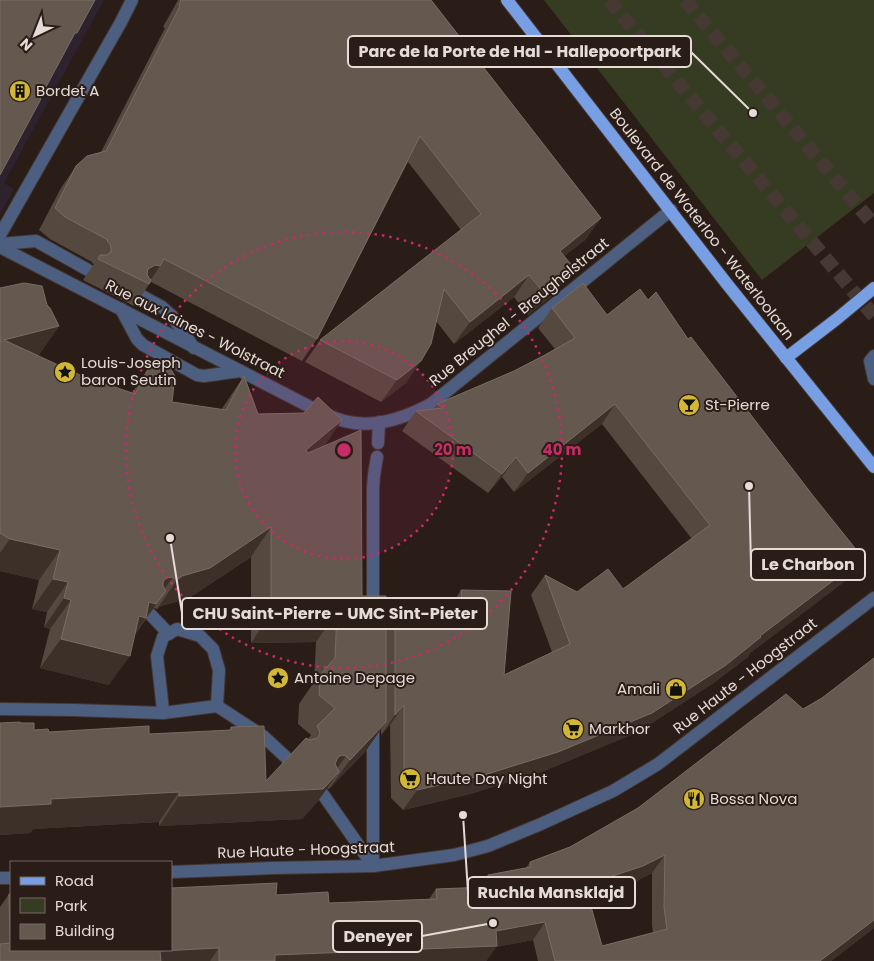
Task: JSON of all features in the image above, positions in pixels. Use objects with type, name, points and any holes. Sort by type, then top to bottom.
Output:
[{"type":"main road","name":"Boulevard de Waterloo - Waterloolaan","points":[[506,0],[786,358],[874,467]]},
{"type":"main road","points":[[786,358],[874,288]]},
{"type":"street","points":[[0,236],[132,0]]},
{"type":"street","name":"Rue Breughel - Breughelstraat","points":[[379,422],[405,417],[430,404],[671,210]]},
{"type":"street","points":[[0,245],[36,241],[88,270]]},
{"type":"street","name":"Rue aux Laines - Wolstraat","points":[[0,245],[322,414],[345,422],[379,422]]},
{"type":"street","points":[[140,295],[162,307],[172,316],[194,348]]},
{"type":"street","points":[[121,309],[137,339],[143,345],[197,375],[204,376],[240,371]]},
{"type":"street","points":[[874,356],[870,361],[874,379]]},
{"type":"street","points":[[378,444],[379,422]]},
{"type":"street","points":[[373,628],[373,489],[377,457]]},
{"type":"street","name":"Rue Haute - Hoogstraat","points":[[172,872],[373,866],[454,855],[488,846],[613,791],[658,764],[874,598]]},
{"type":"street","points":[[150,614],[169,634]]},
{"type":"street","points":[[163,714],[157,656],[163,637],[177,630],[200,636],[213,649],[219,670],[217,706]]},
{"type":"street","points":[[0,709],[89,710],[163,714],[217,706],[263,736],[291,762]]},
{"type":"street","points":[[373,707],[373,866]]},
{"type":"street","points":[[322,793],[373,866]]},
{"type":"shaded area","name":"Bordet A","points":[[0,0],[104,0],[4,183],[14,189],[0,214]]},
{"type":"green space","points":[[544,0],[874,0],[874,193],[762,280]]},
{"type":"building","name":"Bordet A","points":[[0,0],[95,0],[77,33],[75,33],[0,175]]},
{"type":"building","points":[[181,0],[431,0],[601,218],[560,251],[574,268],[544,293],[529,275],[470,322],[444,289],[431,344],[421,361],[397,380],[320,340],[481,214],[420,136],[317,339],[164,259],[160,266],[155,265],[148,269],[147,274],[151,280],[149,284],[98,259],[100,255],[107,255],[111,252],[108,240],[65,217],[55,208],[76,166],[87,156],[106,151],[180,6]]},
{"type":"building","points":[[24,283],[42,286],[47,305],[59,326],[4,340],[80,375],[135,394],[148,369],[158,363],[169,366],[175,376],[172,402],[226,410],[244,376],[258,414],[304,413],[318,397],[342,420],[306,450],[308,453],[361,430],[362,596],[386,596],[386,722],[350,760],[342,755],[338,757],[335,764],[339,772],[323,789],[179,796],[179,792],[51,799],[51,804],[0,807],[0,723],[34,723],[34,730],[48,729],[49,732],[149,726],[149,734],[231,730],[231,727],[264,726],[266,781],[306,738],[310,740],[317,738],[320,734],[317,726],[335,708],[319,695],[320,675],[335,658],[337,612],[271,613],[271,527],[210,568],[182,576],[177,580],[173,577],[166,578],[163,586],[166,591],[156,604],[149,602],[146,618],[139,616],[130,656],[61,639],[71,600],[64,598],[68,582],[53,579],[60,550],[10,539],[0,533],[0,288]]},
{"type":"building","points":[[583,283],[607,315],[640,289],[648,300],[656,292],[688,339],[691,337],[863,558],[760,636],[726,665],[652,713],[558,752],[484,775],[417,790],[404,779],[404,705],[395,715],[395,605],[462,604],[461,590],[511,591],[504,675],[570,644],[545,575],[577,592],[608,569],[623,589],[710,525],[615,404],[528,473],[516,457],[502,474],[416,411],[443,408],[437,404],[514,371],[575,338],[552,308]]},
{"type":"building","points":[[874,658],[874,920],[820,961],[555,961],[545,922],[496,931],[497,946],[275,955],[275,961],[219,961],[219,948],[172,950],[172,888],[277,883],[276,895],[328,892],[329,903],[437,899],[436,889],[489,887],[488,875],[531,867],[530,862],[570,847],[638,808],[786,694],[803,709],[822,698]],"holes":[[[665,855],[664,907],[667,929],[602,946],[585,885],[643,866]]]},
{"type":"building","points":[[9,894],[10,894],[10,943]]},
{"type":"building","points":[[10,943],[10,951],[160,951],[161,961],[0,961],[0,944]]},
{"type":"tunnel","points":[[609,0],[874,316]]},
{"type":"tunnel","points":[[685,0],[874,225]]},
{"type":"place","name":"Bordet A","points":[[20,91]]},
{"type":"place","name":"Parc de la Porte de Hal - Hallepoortpark","points":[[753,113]]},
{"type":"place","name":"Louis-Joseph baron Seutin","points":[[65,372]]},
{"type":"place","name":"St-Pierre","points":[[689,405]]},
{"type":"place","name":"Le Charbon","points":[[749,486]]},
{"type":"place","name":"CHU Saint-Pierre - UMC Sint-Pieter","points":[[170,538]]},
{"type":"place","name":"Antoine Depage","points":[[278,678]]},
{"type":"place","name":"Amali","points":[[676,689]]},
{"type":"place","name":"Markhor","points":[[573,729]]},
{"type":"place","name":"Haute Day Night","points":[[410,779]]},
{"type":"place","name":"Bossa Nova","points":[[694,799]]},
{"type":"place","name":"Ruchla Mansklajd","points":[[463,815]]},
{"type":"place","name":"Deneyer","points":[[493,923]]}]
